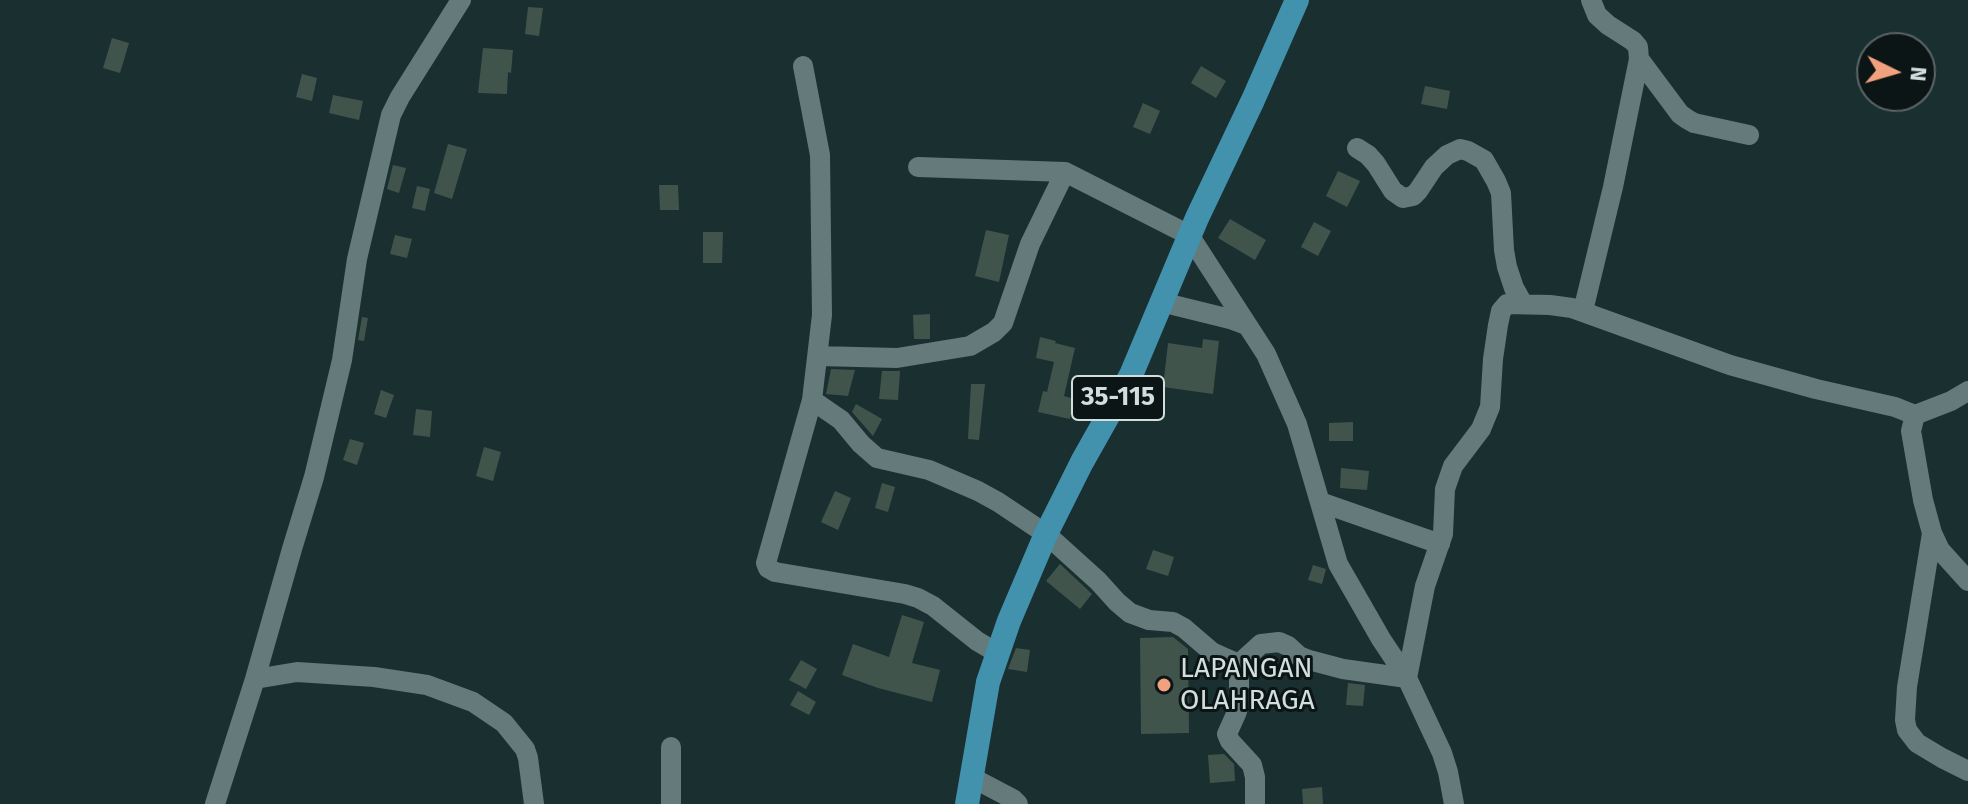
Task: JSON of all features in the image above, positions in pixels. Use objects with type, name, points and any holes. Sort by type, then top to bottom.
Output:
[{"type":"main road","name":"35-115","points":[[967,804],[988,682],[997,653],[1046,534],[1131,375],[1189,235],[1297,0]]},
{"type":"street","points":[[215,804],[314,477],[342,360],[357,259],[391,115],[461,0]]},
{"type":"street","points":[[1583,311],[1639,59],[1638,47],[1597,15],[1591,0]]},
{"type":"street","points":[[1639,59],[1687,119],[1749,135]]},
{"type":"street","points":[[803,66],[820,155],[822,315],[812,400],[766,563],[775,572],[918,598],[997,653]]},
{"type":"street","points":[[1357,148],[1368,155],[1393,191],[1403,198],[1413,196],[1447,155],[1460,149],[1484,160],[1501,193],[1507,267],[1523,304]]},
{"type":"street","points":[[918,167],[1065,172],[1189,235],[1266,354],[1297,424],[1338,564],[1407,678],[1442,753],[1454,804]]},
{"type":"street","points":[[818,356],[897,358],[970,346],[994,332],[1003,323],[1030,244],[1065,172]]},
{"type":"street","points":[[1161,302],[1246,325]]},
{"type":"street","points":[[1407,678],[1423,596],[1440,544],[1448,476],[1457,459],[1481,429],[1490,407],[1493,359],[1501,311],[1507,304],[1550,305],[1583,311],[1730,365],[1895,407],[1915,415],[1968,391]]},
{"type":"street","points":[[812,400],[841,420],[877,458],[929,470],[998,502],[1046,534],[1130,613],[1149,620],[1173,622],[1212,652],[1239,664]]},
{"type":"street","points":[[1915,415],[1912,441],[1932,533],[1940,550],[1968,581]]},
{"type":"street","points":[[1320,502],[1440,544]]},
{"type":"street","points":[[1932,533],[1907,687],[1905,720],[1907,730],[1917,743],[1968,771]]},
{"type":"street","points":[[1255,804],[1252,765],[1228,738],[1228,731],[1239,705],[1239,664],[1261,644],[1279,642],[1299,656],[1321,663],[1407,678]]},
{"type":"street","points":[[255,679],[297,672],[374,677],[427,685],[473,702],[504,723],[525,749],[534,804]]},
{"type":"street","points":[[671,747],[671,804]]},
{"type":"street","points":[[973,778],[1018,804]]},
{"type":"building","points":[[528,7],[543,8],[539,36],[525,34]]},
{"type":"building","points":[[112,38],[129,43],[120,73],[103,68]]},
{"type":"building","points":[[483,48],[513,50],[507,94],[478,93]]},
{"type":"building","points":[[1201,66],[1226,81],[1216,98],[1191,83]]},
{"type":"building","points":[[302,74],[317,78],[312,101],[296,97]]},
{"type":"building","points":[[1425,86],[1450,91],[1447,109],[1421,104]]},
{"type":"building","points":[[333,95],[363,101],[359,120],[329,113]]},
{"type":"building","points":[[1143,103],[1160,111],[1150,134],[1133,127]]},
{"type":"building","points":[[448,144],[467,149],[452,199],[434,193]]},
{"type":"building","points":[[393,165],[406,168],[399,193],[387,189]]},
{"type":"building","points":[[1338,171],[1360,181],[1347,207],[1326,196]]},
{"type":"building","points":[[659,185],[678,185],[679,210],[660,210]]},
{"type":"building","points":[[417,186],[430,189],[425,211],[412,208]]},
{"type":"building","points":[[1230,219],[1266,240],[1255,260],[1218,238]]},
{"type":"building","points":[[1314,222],[1331,231],[1318,256],[1301,247]]},
{"type":"building","points":[[986,230],[1009,235],[999,282],[975,276]]},
{"type":"building","points":[[703,232],[723,232],[722,263],[703,263]]},
{"type":"building","points":[[395,235],[412,239],[407,258],[390,254]]},
{"type":"building","points":[[930,314],[930,339],[914,339],[913,315]]},
{"type":"building","points":[[362,317],[368,318],[364,341],[358,340]]},
{"type":"building","points":[[1040,337],[1075,348],[1064,396],[1074,399],[1070,419],[1038,412],[1043,391],[1047,392],[1054,362],[1036,358]]},
{"type":"building","points":[[1203,339],[1219,341],[1213,394],[1163,387],[1168,343],[1202,348]]},
{"type":"building","points":[[831,369],[855,370],[848,396],[826,394]]},
{"type":"building","points":[[882,371],[900,371],[898,400],[879,399]]},
{"type":"building","points":[[971,384],[985,384],[979,440],[968,439]]},
{"type":"building","points":[[381,390],[394,395],[386,418],[374,414]]},
{"type":"building","points":[[856,404],[882,419],[873,436],[852,412]]},
{"type":"building","points":[[416,409],[432,411],[430,437],[413,435]]},
{"type":"building","points":[[1353,422],[1353,441],[1329,441],[1329,423]]},
{"type":"building","points":[[350,439],[364,443],[357,465],[343,460]]},
{"type":"building","points":[[484,447],[501,452],[493,481],[476,476]]},
{"type":"building","points":[[1341,468],[1369,471],[1367,490],[1340,488]]},
{"type":"building","points":[[882,483],[895,487],[888,512],[875,508]]},
{"type":"building","points":[[835,491],[851,498],[838,530],[821,522]]},
{"type":"building","points":[[1153,550],[1174,557],[1168,576],[1146,569]]},
{"type":"building","points":[[1060,564],[1092,594],[1080,609],[1046,581]]},
{"type":"building","points":[[1313,565],[1326,569],[1322,584],[1308,580]]},
{"type":"building","points":[[902,615],[924,622],[912,663],[940,670],[932,702],[842,675],[853,644],[889,657]]},
{"type":"building","name":"LAPANGAN OLAHRAGA","points":[[1173,637],[1188,649],[1189,733],[1141,734],[1140,638]]},
{"type":"building","points":[[1016,648],[1030,650],[1027,672],[1008,669]]},
{"type":"building","points":[[801,660],[817,669],[806,689],[789,680]]},
{"type":"building","points":[[1348,683],[1365,685],[1363,706],[1346,705]]},
{"type":"building","points":[[798,691],[816,702],[809,715],[790,705]]},
{"type":"building","points":[[1224,754],[1234,764],[1235,781],[1210,783],[1208,755]]},
{"type":"building","points":[[1322,787],[1323,804],[1303,804],[1302,789]]},
{"type":"place","name":"LAPANGAN OLAHRAGA","points":[[1164,685]]}]
